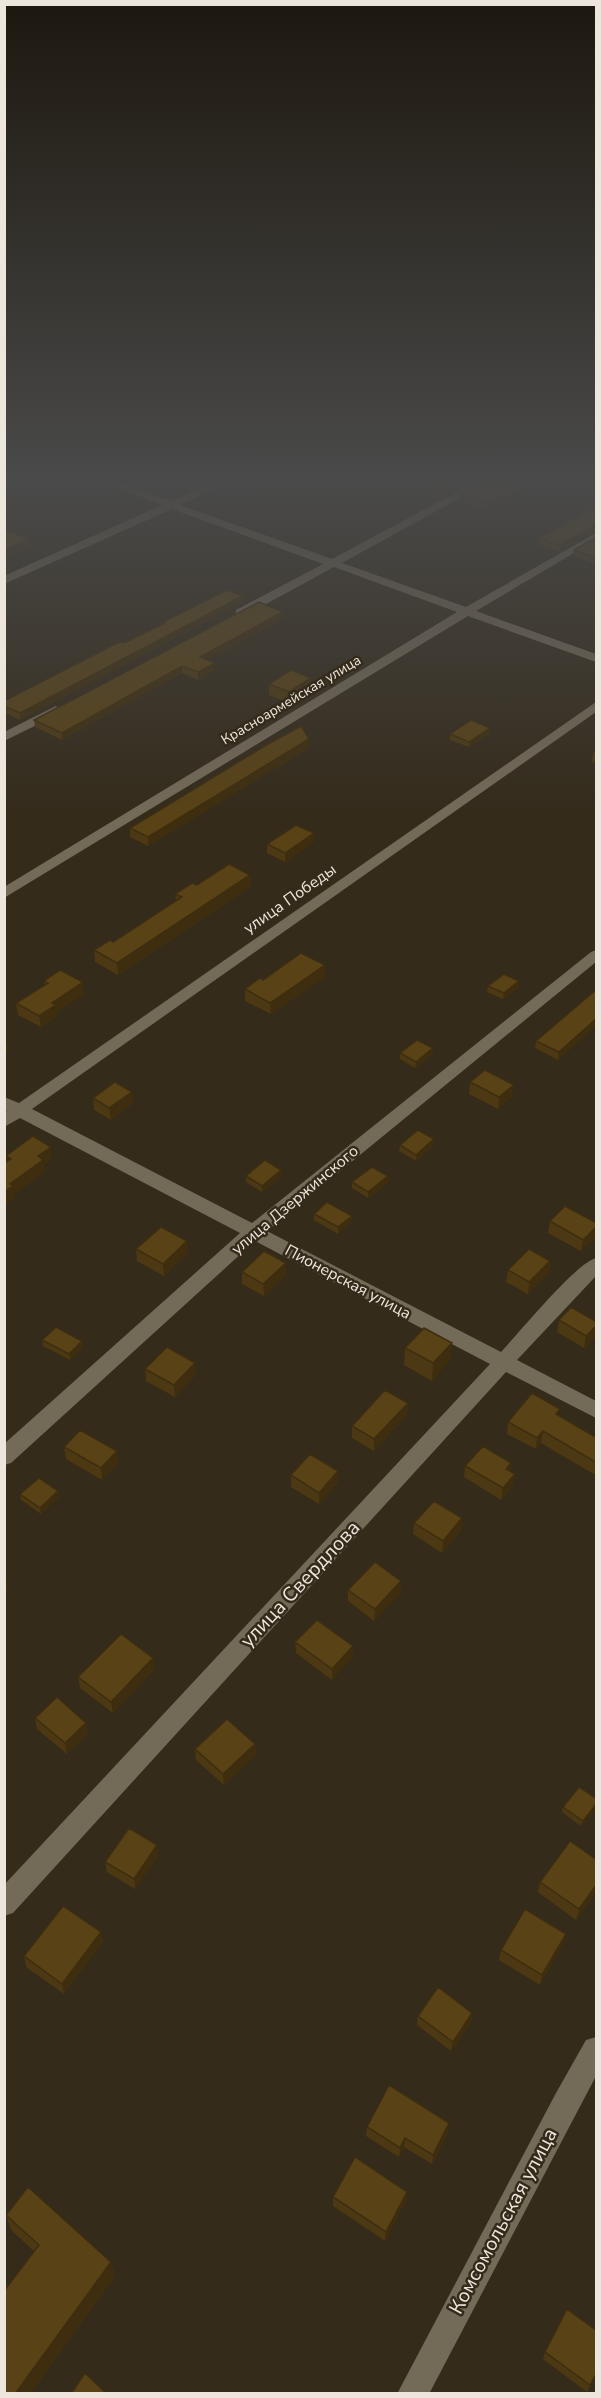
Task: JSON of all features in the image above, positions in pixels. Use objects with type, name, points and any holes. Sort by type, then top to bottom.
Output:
[{"type":"street","points":[[232,617],[286,589]]},
{"type":"street","points":[[407,589],[597,658]]},
{"type":"street","name":"Красноармейская улица","points":[[4,894],[505,589]]},
{"type":"street","points":[[4,737],[67,704]]},
{"type":"street","name":"улица Победы","points":[[10,1111],[597,706]]},
{"type":"street","name":"улица Дзержинского","points":[[4,1457],[253,1232],[597,955]]},
{"type":"street","name":"Пионерская улица","points":[[10,1111],[253,1232],[597,1410]]},
{"type":"street","name":"улица Свердлова","points":[[4,1904],[597,1264]]},
{"type":"street","name":"Комсомольская улица","points":[[412,2394],[566,2103],[597,2050]]},
{"type":"building","points":[[227,590],[243,596],[20,713],[4,706],[4,701],[119,642],[124,643],[165,623],[163,622]]},
{"type":"building","points":[[259,602],[283,612],[200,657],[215,663],[198,672],[182,666],[62,733],[34,720]]},
{"type":"building","points":[[291,670],[311,678],[289,692],[269,684]]},
{"type":"building","points":[[471,720],[490,728],[469,742],[450,734]]},
{"type":"building","points":[[301,726],[309,739],[148,837],[130,828],[268,744]]},
{"type":"building","points":[[296,825],[314,833],[285,853],[267,844]]},
{"type":"building","points":[[229,864],[250,875],[117,963],[94,950],[110,940],[113,942],[182,897],[175,894],[192,883],[197,885]]},
{"type":"building","points":[[301,953],[325,965],[270,1003],[245,989],[260,978],[263,980]]},
{"type":"building","points":[[60,970],[83,982],[52,1003],[56,1005],[39,1016],[16,1003],[48,983],[44,981]]},
{"type":"building","points":[[504,974],[519,981],[504,993],[488,986]]},
{"type":"building","points":[[597,989],[597,1018],[559,1052],[536,1041]]},
{"type":"building","points":[[417,1040],[433,1048],[416,1062],[400,1053]]},
{"type":"building","points":[[485,1070],[514,1085],[499,1097],[470,1082]]},
{"type":"building","points":[[115,1082],[132,1092],[109,1108],[93,1098]]},
{"type":"building","points":[[418,1130],[434,1139],[416,1155],[400,1145]]},
{"type":"building","points":[[33,1136],[51,1147],[38,1156],[43,1160],[10,1184],[13,1186],[4,1192],[4,1163],[11,1159],[6,1156]]},
{"type":"building","points":[[265,1160],[281,1170],[262,1186],[246,1176]]},
{"type":"building","points":[[372,1167],[388,1176],[368,1192],[352,1182]]},
{"type":"building","points":[[327,1202],[352,1216],[338,1227],[314,1214]]},
{"type":"building","points":[[565,1206],[597,1223],[597,1226],[583,1240],[550,1221]]},
{"type":"building","points":[[161,1227],[187,1241],[163,1264],[136,1249]]},
{"type":"building","points":[[529,1249],[550,1261],[529,1282],[508,1270]]},
{"type":"building","points":[[264,1251],[286,1263],[263,1284],[242,1272]]},
{"type":"building","points":[[571,1307],[597,1322],[597,1325],[586,1336],[559,1320]]},
{"type":"building","points":[[56,1327],[82,1341],[69,1354],[42,1340]]},
{"type":"building","points":[[424,1328],[452,1343],[433,1363],[405,1348]]},
{"type":"building","points":[[167,1347],[195,1363],[174,1385],[145,1369]]},
{"type":"building","points":[[385,1390],[408,1403],[374,1439],[352,1426]]},
{"type":"building","points":[[532,1393],[560,1409],[556,1414],[597,1438],[597,1463],[543,1431],[537,1438],[508,1422]]},
{"type":"building","points":[[80,1430],[117,1451],[101,1468],[64,1447]]},
{"type":"building","points":[[483,1446],[511,1463],[506,1469],[515,1474],[503,1488],[465,1466]]},
{"type":"building","points":[[310,1454],[338,1471],[319,1493],[291,1475]]},
{"type":"building","points":[[39,1478],[58,1491],[40,1508],[20,1494]]},
{"type":"building","points":[[434,1501],[462,1518],[443,1541],[414,1523]]},
{"type":"building","points":[[375,1562],[401,1581],[375,1609],[348,1590]]},
{"type":"building","points":[[317,1620],[353,1646],[332,1669],[295,1642]]},
{"type":"building","points":[[121,1634],[153,1658],[111,1702],[78,1677]]},
{"type":"building","points":[[57,1697],[86,1723],[65,1743],[35,1718]]},
{"type":"building","points":[[227,1719],[255,1744],[223,1774],[195,1749]]},
{"type":"building","points":[[579,1787],[597,1799],[597,1803],[583,1821],[563,1807]]},
{"type":"building","points":[[129,1828],[157,1845],[134,1879],[105,1862]]},
{"type":"building","points":[[570,1841],[597,1860],[597,1884],[579,1909],[540,1882]]},
{"type":"building","points":[[63,1906],[101,1932],[62,1984],[24,1956]]},
{"type":"building","points":[[525,1909],[566,1934],[542,1975],[501,1950]]},
{"type":"building","points":[[438,1987],[472,2013],[453,2042],[418,2016]]},
{"type":"building","points":[[389,2085],[449,2123],[433,2155],[405,2138],[400,2148],[367,2127]]},
{"type":"building","points":[[355,2157],[407,2192],[386,2232],[333,2197]]},
{"type":"building","points":[[28,2187],[111,2262],[15,2394],[4,2394],[4,2291],[39,2245],[6,2215]]},
{"type":"building","points":[[567,2309],[597,2331],[597,2372],[590,2385],[545,2352]]},
{"type":"building","points":[[85,2373],[107,2394],[71,2394]]}]
